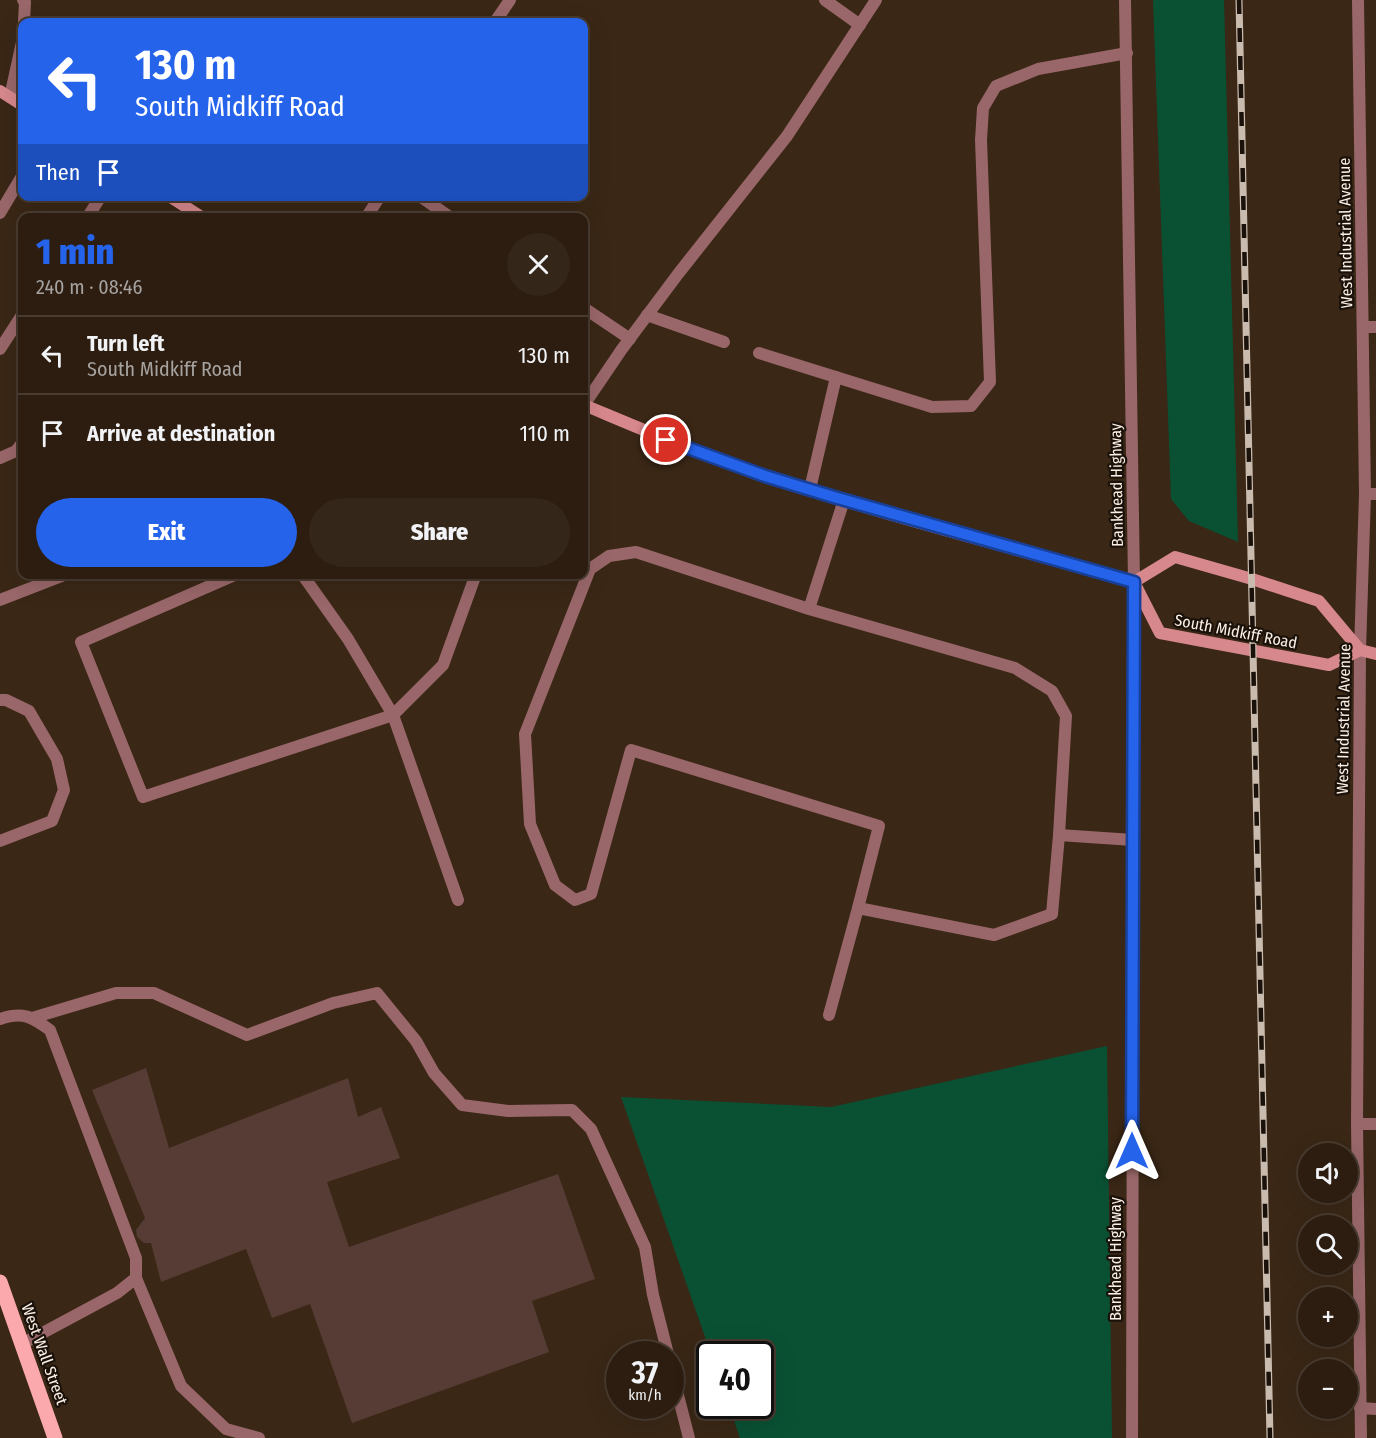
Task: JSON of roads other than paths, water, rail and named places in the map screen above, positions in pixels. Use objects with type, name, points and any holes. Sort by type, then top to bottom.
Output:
[{"type":"main road","points":[[5,94],[18,102]]},
{"type":"main road","points":[[177,201],[195,213]]},
{"type":"main road","points":[[588,407],[666,440],[765,476],[994,544],[1134,582],[1175,556],[1252,579],[1319,601],[1360,650],[1376,654]]},
{"type":"main road","name":"South Midkiff Road","points":[[1134,582],[1160,633],[1329,665],[1360,650]]},
{"type":"main road","name":"West Wall Street","points":[[0,1282],[55,1438]]},
{"type":"street","points":[[498,18],[510,0]]},
{"type":"street","points":[[825,0],[860,25]]},
{"type":"street","points":[[588,399],[647,315],[787,136],[876,0]]},
{"type":"street","name":"Bankhead Highway","points":[[1125,0],[1134,582],[1132,1438]]},
{"type":"street","name":"West Industrial Avenue","points":[[1358,0],[1363,327],[1371,494],[1360,650],[1357,1124],[1361,1438]]},
{"type":"street","points":[[24,1],[24,18]]},
{"type":"street","points":[[759,354],[932,407],[971,406],[990,382],[981,140],[983,108],[996,86],[1038,69],[1127,53]]},
{"type":"street","points":[[5,94],[18,54]]},
{"type":"street","points":[[0,213],[18,183]]},
{"type":"street","points":[[427,201],[444,213]]},
{"type":"street","points":[[588,311],[630,339]]},
{"type":"street","points":[[647,315],[724,342]]},
{"type":"street","points":[[0,349],[18,321]]},
{"type":"street","points":[[1363,327],[1376,327]]},
{"type":"street","points":[[810,489],[836,377]]},
{"type":"street","points":[[0,458],[18,448]]},
{"type":"street","points":[[809,609],[844,500]]},
{"type":"street","points":[[588,574],[590,569],[609,556],[636,552],[809,609],[1015,668],[1052,691],[1066,716],[1052,914],[994,935],[858,908]]},
{"type":"street","points":[[0,600],[54,579]]},
{"type":"street","points":[[226,579],[81,642],[143,797],[393,715],[443,666],[474,579]]},
{"type":"street","points":[[306,579],[348,639],[393,715],[458,900]]},
{"type":"street","points":[[586,579],[525,734],[530,824],[555,885],[575,900],[591,894],[631,750],[879,826],[829,1015]]},
{"type":"street","points":[[0,700],[6,700],[29,711],[57,759],[63,790],[52,821],[0,841]]},
{"type":"street","points":[[1059,835],[1133,840]]},
{"type":"street","points":[[32,1018],[116,993],[154,993],[247,1035],[333,1003],[377,993],[416,1041],[434,1073],[462,1105],[508,1111],[572,1110],[591,1129],[645,1247],[653,1295],[665,1341]]},
{"type":"street","points":[[0,1019],[14,1014],[32,1018],[50,1030],[136,1258],[136,1278],[181,1386],[226,1429],[259,1438]]},
{"type":"street","points":[[1357,1124],[1376,1124]]},
{"type":"street","points":[[22,1344],[117,1293],[136,1278]]},
{"type":"street","points":[[1360,1408],[1376,1409]]},
{"type":"street","points":[[684,1419],[689,1438]]},
{"type":"railway","points":[[1239,0],[1270,1438]]}]
